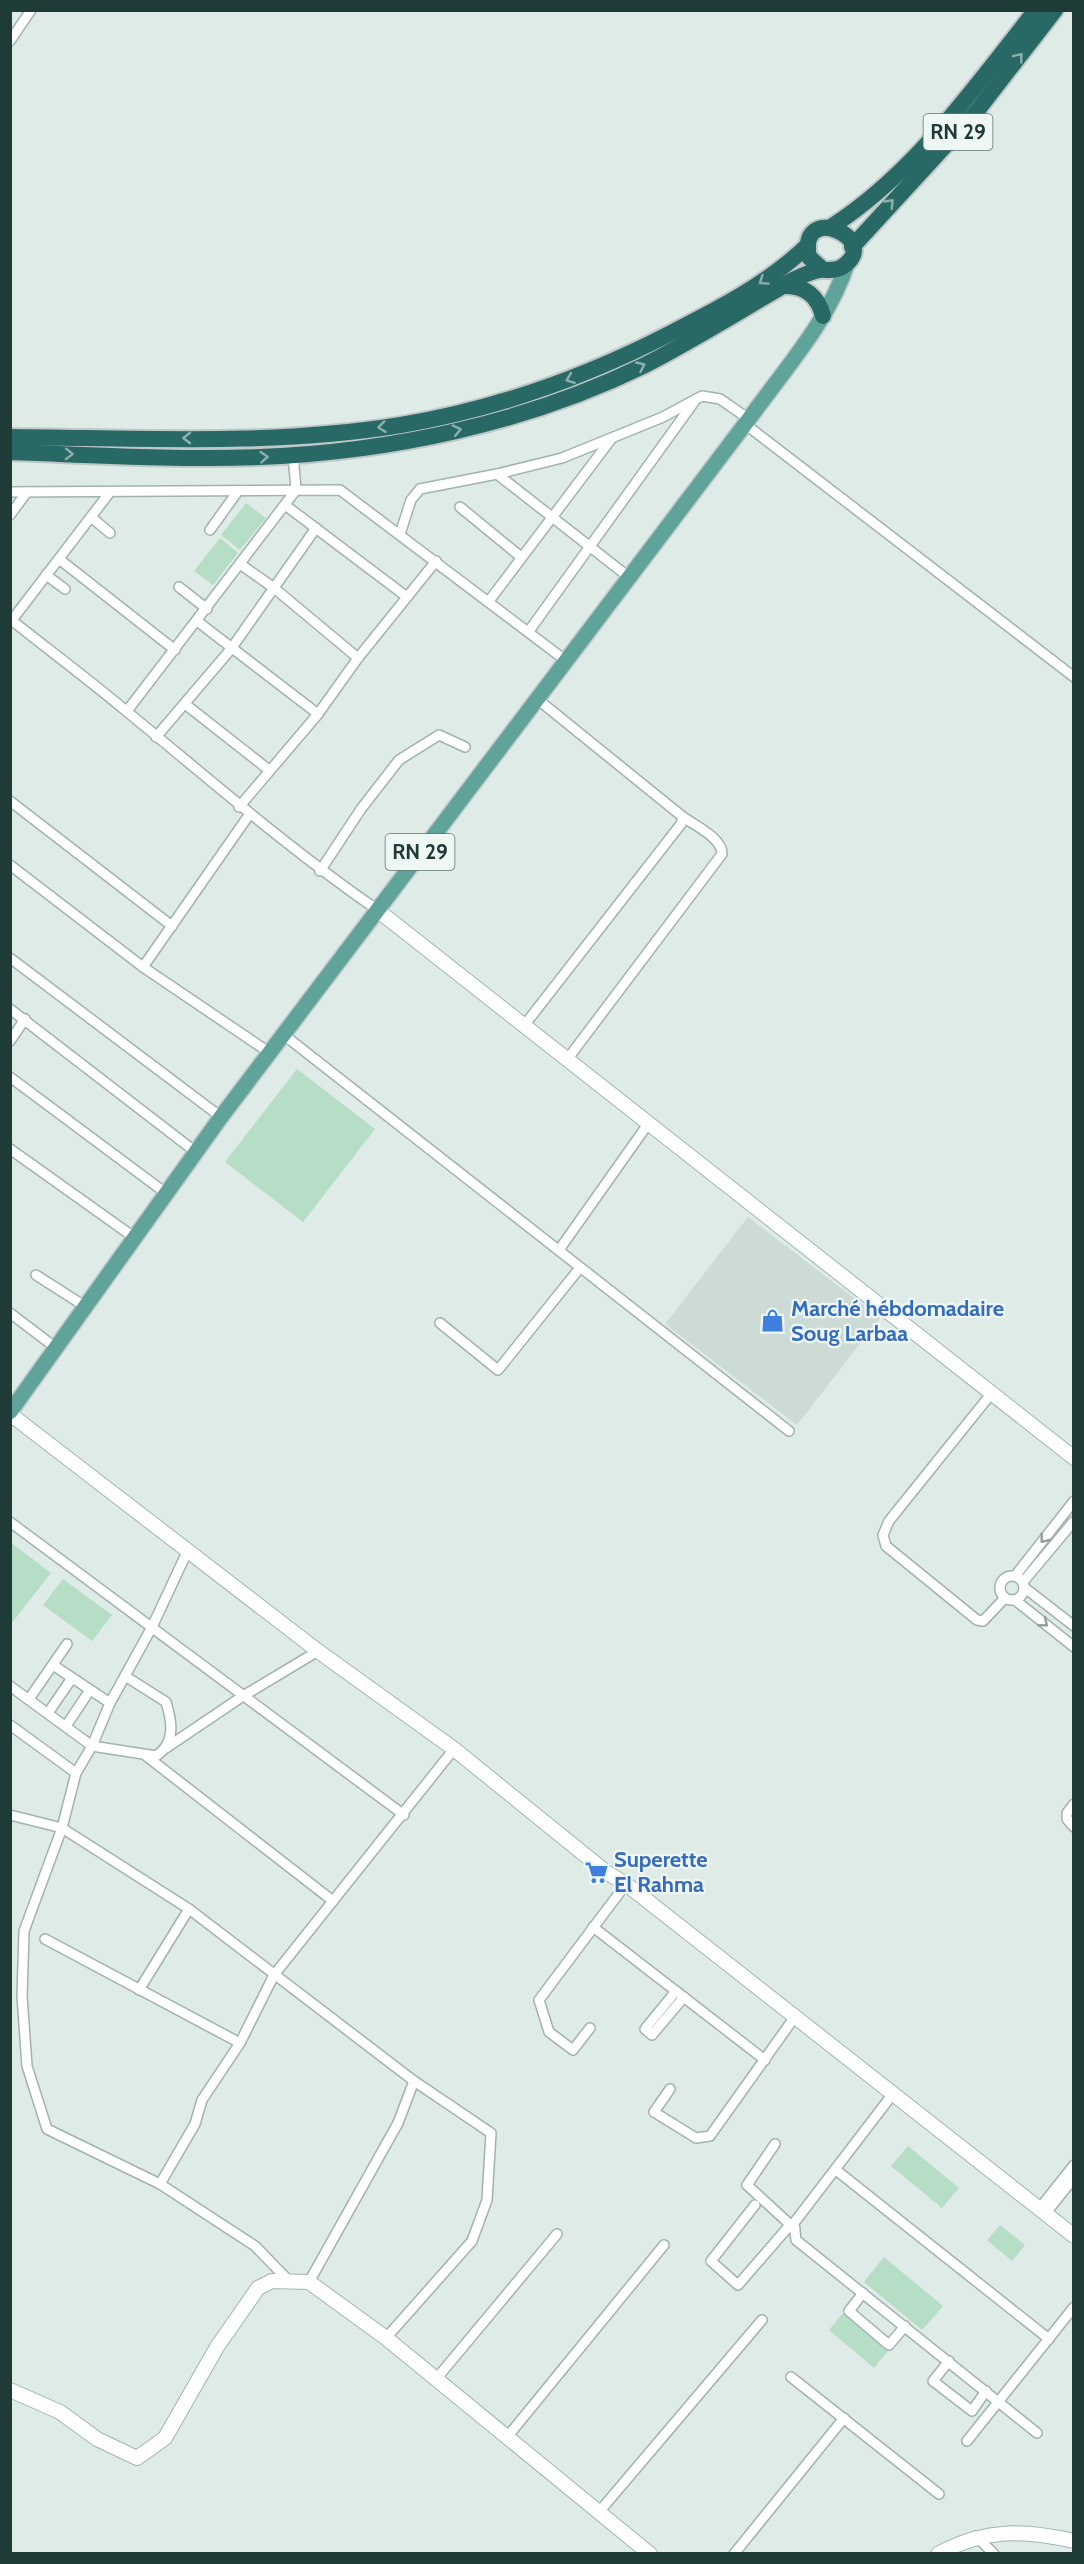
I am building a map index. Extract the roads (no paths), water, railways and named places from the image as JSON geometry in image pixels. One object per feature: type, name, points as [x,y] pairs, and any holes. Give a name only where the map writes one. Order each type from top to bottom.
[{"type":"highway","name":"RN 29","points":[[831,227],[883,186],[933,136],[965,102],[1036,10]]},
{"type":"highway","name":"RN 29","points":[[850,254],[976,112],[1055,10]]},
{"type":"highway","points":[[10,437],[258,438],[370,429],[458,412],[542,389],[636,351],[752,288],[808,245],[816,232],[831,227],[847,235],[850,254],[840,269],[825,270],[784,286],[642,366],[559,399],[463,428],[403,442],[351,450],[261,457],[10,452]]},
{"type":"highway","points":[[808,245],[809,257],[825,270]]},
{"type":"highway","points":[[784,286],[797,286],[810,292],[819,303],[823,316]]},
{"type":"main road","name":"RN 29","points":[[10,1413],[221,1117],[564,660],[630,578],[747,422],[823,316],[835,296],[850,254]]},
{"type":"main road","points":[[825,270],[835,296]]},
{"type":"street","points":[[10,41],[31,10]]},
{"type":"street","points":[[400,534],[411,500],[420,489],[498,474],[562,458],[663,417],[696,399],[714,396],[1074,677]]},
{"type":"street","points":[[529,631],[696,399]]},
{"type":"street","points":[[489,601],[613,437]]},
{"type":"street","points":[[127,711],[296,490],[293,454]]},
{"type":"street","points":[[498,474],[630,578]]},
{"type":"street","points":[[10,492],[340,490],[529,631],[564,660]]},
{"type":"street","points":[[210,530],[238,491]]},
{"type":"street","points":[[10,515],[27,492]]},
{"type":"street","points":[[110,492],[11,620],[127,711],[239,807],[320,871],[376,909],[566,1061],[1074,1458]]},
{"type":"street","points":[[285,505],[407,597]]},
{"type":"street","points":[[460,507],[521,557]]},
{"type":"street","points":[[91,517],[110,533]]},
{"type":"street","points":[[156,738],[231,649],[316,528]]},
{"type":"street","points":[[58,559],[175,650]]},
{"type":"street","points":[[239,807],[318,714],[358,658],[436,561]]},
{"type":"street","points":[[240,564],[274,588],[358,658]]},
{"type":"street","points":[[46,575],[65,589]]},
{"type":"street","points":[[179,587],[207,609]]},
{"type":"street","points":[[197,621],[318,714]]},
{"type":"street","points":[[536,699],[683,817],[717,841],[722,854],[566,1061]]},
{"type":"street","points":[[185,704],[269,770]]},
{"type":"street","points":[[320,871],[361,809],[399,760],[439,735],[465,747]]},
{"type":"street","points":[[10,801],[172,926]]},
{"type":"street","points":[[143,968],[249,815]]},
{"type":"street","points":[[523,1027],[681,824],[683,817]]},
{"type":"street","points":[[10,865],[143,968],[270,1053]]},
{"type":"street","points":[[10,958],[221,1117]]},
{"type":"street","points":[[10,1009],[197,1153]]},
{"type":"street","points":[[10,1041],[25,1019]]},
{"type":"street","points":[[284,1035],[559,1250],[579,1269],[789,1431]]},
{"type":"street","points":[[10,1077],[167,1194]]},
{"type":"street","points":[[559,1250],[648,1124]]},
{"type":"street","points":[[10,1149],[135,1238]]},
{"type":"street","points":[[440,1323],[498,1370],[579,1269]]},
{"type":"street","points":[[36,1275],[86,1307]]},
{"type":"street","points":[[10,1313],[56,1348]]},
{"type":"street","points":[[991,1394],[889,1521],[884,1529],[884,1543],[977,1620],[988,1619],[1005,1598]]},
{"type":"street","points":[[10,1413],[318,1651],[454,1749],[606,1872],[626,1884],[1074,2236]]},
{"type":"street","points":[[1015,1576],[1074,1501]]},
{"type":"street","points":[[1016,1600],[1020,1597],[1024,1585],[1074,1521]]},
{"type":"street","points":[[10,1522],[404,1815]]},
{"type":"street","points":[[188,1550],[152,1627],[110,1703],[92,1746],[76,1773],[62,1828],[24,1931],[22,1996],[27,2066],[47,2129],[160,2184],[255,2246],[289,2281]]},
{"type":"street","points":[[1074,1626],[1015,1576],[1009,1576],[1001,1583],[1002,1594],[1005,1598],[1016,1600],[1074,1647]]},
{"type":"street","points":[[29,1699],[67,1644]]},
{"type":"street","points":[[10,1686],[92,1746],[156,1756],[243,1696],[318,1651]]},
{"type":"street","points":[[53,1665],[110,1703]]},
{"type":"street","points":[[125,1676],[166,1702],[173,1724],[166,1748]]},
{"type":"street","points":[[48,1713],[72,1678]]},
{"type":"street","points":[[66,1726],[90,1690]]},
{"type":"street","points":[[10,1725],[76,1773]]},
{"type":"street","points":[[160,2184],[195,2124],[202,2100],[240,2043],[274,1975],[404,1815],[454,1749]]},
{"type":"street","points":[[145,1755],[333,1901]]},
{"type":"street","points":[[1074,1804],[1067,1819],[1074,1827]]},
{"type":"street","points":[[10,1815],[62,1828],[189,1909],[414,2080],[491,2133],[487,2200],[472,2241],[386,2338]]},
{"type":"street","points":[[590,2028],[573,2050],[549,2032],[539,2000],[626,1884]]},
{"type":"street","points":[[139,1990],[189,1909]]},
{"type":"street","points":[[593,1927],[765,2060]]},
{"type":"street","points":[[45,1939],[240,2043]]},
{"type":"street","points":[[670,2088],[654,2112],[696,2138],[710,2136],[794,2018]]},
{"type":"street","points":[[309,2282],[398,2123],[414,2080]]},
{"type":"street","points":[[756,2205],[711,2262],[738,2285],[792,2227],[892,2095]]},
{"type":"street","points":[[775,2144],[747,2185],[792,2227],[796,2240],[1037,2433]]},
{"type":"street","points":[[1042,2212],[1074,2165]]},
{"type":"street","points":[[836,2170],[1049,2338]]},
{"type":"street","points":[[1042,2212],[1074,2178]]},
{"type":"street","points":[[437,2378],[556,2234]]},
{"type":"street","points":[[508,2436],[664,2245]]},
{"type":"street","points":[[10,2390],[60,2412],[97,2439],[137,2458],[165,2438],[217,2348],[258,2288],[272,2281],[309,2282],[437,2378],[650,2553]]},
{"type":"street","points":[[863,2293],[849,2311],[889,2345],[905,2326]]},
{"type":"street","points":[[967,2441],[1074,2307]]},
{"type":"street","points":[[599,2512],[762,2320]]},
{"type":"street","points":[[949,2361],[933,2381],[972,2411],[986,2391]]},
{"type":"street","points":[[791,2377],[939,2493]]},
{"type":"street","points":[[734,2553],[844,2418]]},
{"type":"street","points":[[938,2553],[976,2536],[1006,2532],[1038,2534],[1074,2541]]},
{"type":"street","points":[[976,2536],[994,2553]]},
{"type":"place","name":"Marché hébdomadaire Soug Larbaa","points":[[773,1321]]},
{"type":"place","name":"Superette El Rahma","points":[[596,1872]]}]
